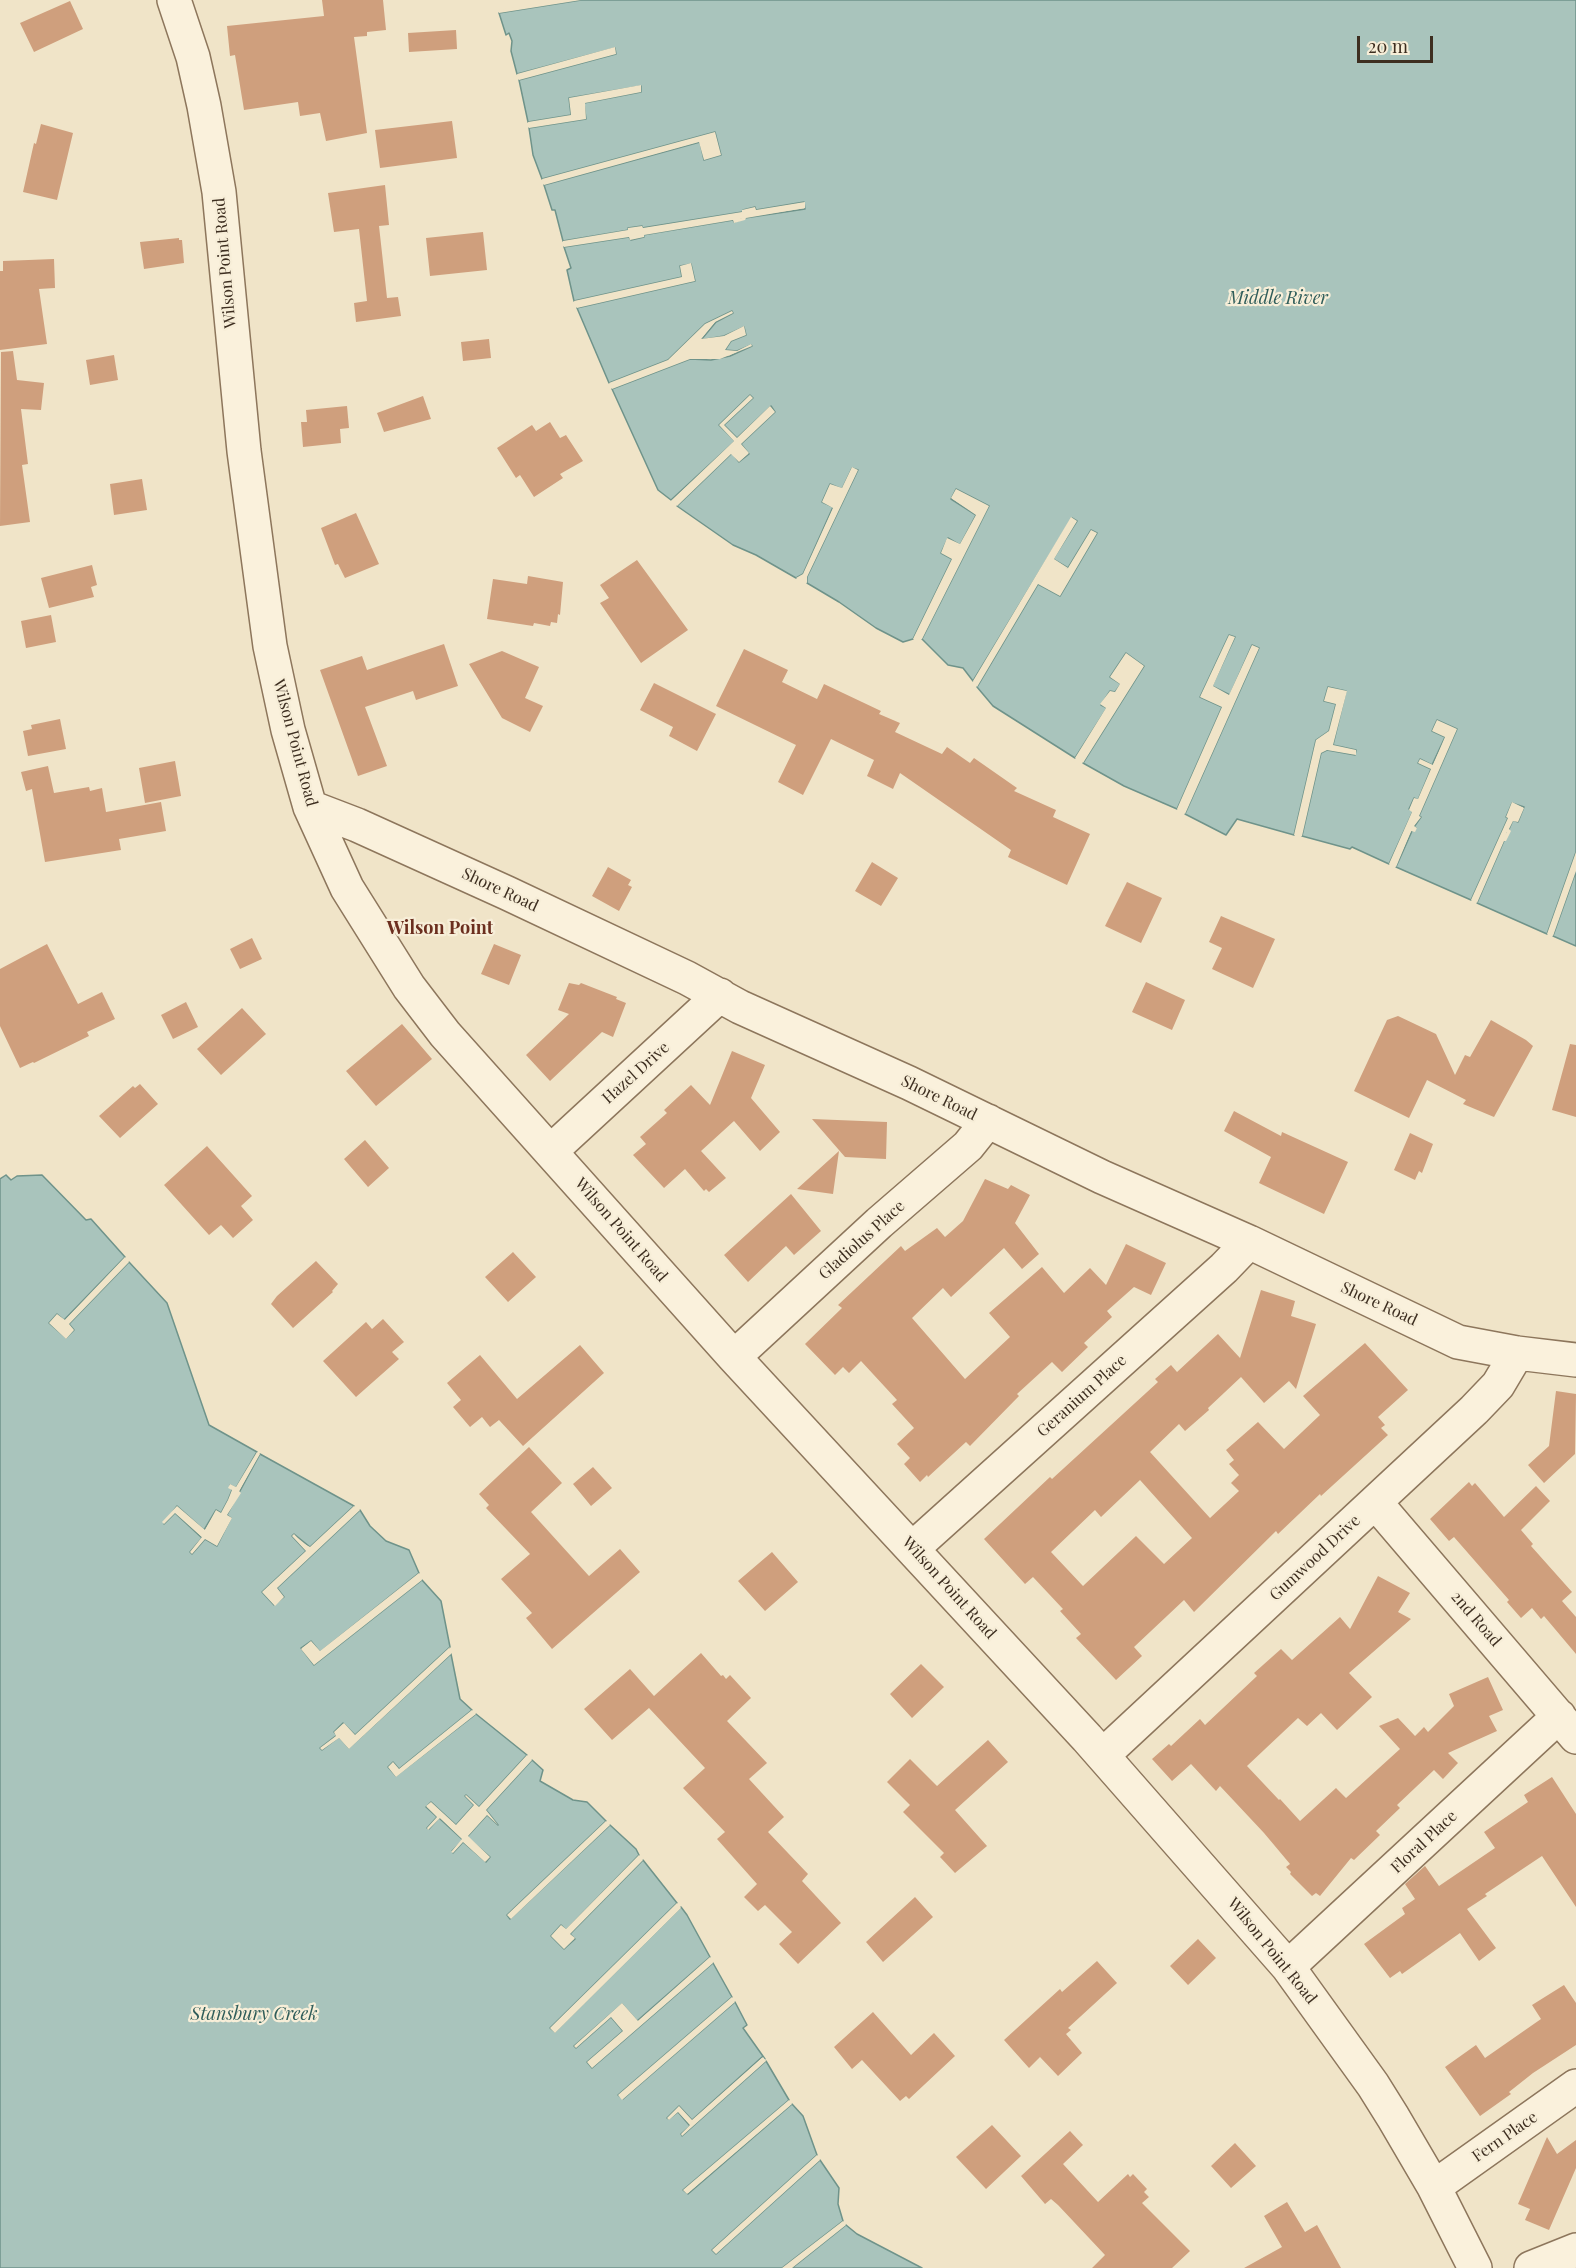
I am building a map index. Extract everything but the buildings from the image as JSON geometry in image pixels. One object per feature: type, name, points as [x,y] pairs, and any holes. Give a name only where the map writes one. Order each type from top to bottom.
[{"type":"street","name":"Wilson Point Road","points":[[174,0],[194,57],[219,192],[244,451],[270,646],[288,730],[310,807],[347,888],[409,987],[445,1034],[734,1357],[1103,1755],[1288,1967],[1373,2085],[1434,2187],[1475,2268]]},
{"type":"street","name":"Shore Road","points":[[310,807],[357,825],[507,893],[720,995],[740,1007],[888,1073],[1113,1182],[1249,1242],[1458,1342],[1517,1353],[1576,1360]]},
{"type":"street","name":"Hazel Drive","points":[[551,1151],[720,995]]},
{"type":"street","name":"Gladiolus Place","points":[[734,1357],[879,1223],[968,1146],[988,1121]]},
{"type":"street","name":"Geranium Place","points":[[913,1548],[1224,1268],[1249,1242]]},
{"type":"street","name":"Gumwood Drive","points":[[1103,1755],[1498,1385],[1517,1353]]},
{"type":"street","name":"2nd Road","points":[[1375,1502],[1568,1726]]},
{"type":"street","name":"Floral Place","points":[[1288,1967],[1568,1726]]},
{"type":"street","name":"Fern Place","points":[[1434,2187],[1576,2086]]},
{"type":"street","points":[[1530,2268],[1576,2250]]},
{"type":"water","name":"Middle River","points":[[581,0],[1576,0],[1576,852],[1547,934],[1477,903],[1513,820],[1518,822],[1524,807],[1512,803],[1506,817],[1508,818],[1471,900],[1396,867],[1421,817],[1419,816],[1457,729],[1437,720],[1432,731],[1445,737],[1432,765],[1420,759],[1418,763],[1431,769],[1418,800],[1414,798],[1409,809],[1413,811],[1389,864],[1352,847],[1350,849],[1302,836],[1321,753],[1327,750],[1355,755],[1356,750],[1333,745],[1346,691],[1328,687],[1324,701],[1336,704],[1329,731],[1316,740],[1294,835],[1237,819],[1226,835],[1185,814],[1259,648],[1252,645],[1230,695],[1212,686],[1235,637],[1229,635],[1200,697],[1222,707],[1177,809],[1124,786],[1083,763],[1144,666],[1126,653],[1110,677],[1121,684],[1115,692],[1110,691],[1101,705],[1107,708],[1075,758],[993,706],[977,687],[1038,584],[1060,596],[1097,533],[1091,530],[1068,568],[1053,559],[1077,521],[1072,518],[973,681],[963,668],[948,665],[922,639],[989,506],[956,489],[951,499],[976,515],[960,545],[948,538],[941,553],[952,559],[913,639],[903,642],[876,628],[807,583],[807,577],[858,470],[852,468],[842,489],[830,484],[822,502],[833,507],[803,574],[796,578],[756,555],[733,545],[677,506],[732,453],[739,462],[749,454],[741,444],[775,412],[771,406],[737,438],[724,425],[753,398],[750,395],[719,425],[735,441],[671,500],[658,490],[612,389],[690,359],[711,360],[730,356],[752,346],[737,351],[725,350],[731,341],[746,335],[744,327],[724,336],[701,340],[716,322],[733,313],[732,311],[705,324],[668,360],[609,383],[577,308],[695,281],[691,264],[680,266],[682,277],[574,301],[567,270],[571,268],[564,247],[629,237],[631,240],[644,237],[643,235],[805,209],[804,202],[756,210],[755,207],[742,212],[642,228],[642,226],[628,228],[629,230],[563,241],[555,210],[552,210],[544,185],[700,142],[704,160],[721,155],[715,132],[542,179],[533,155],[529,128],[586,119],[584,103],[641,92],[641,86],[569,98],[571,115],[528,122],[519,80],[616,54],[615,48],[517,74],[511,51],[512,41],[509,33],[506,35],[499,13]]},
{"type":"water","points":[[1576,871],[1576,946],[1553,936]]},
{"type":"water","name":"Stansbury Creek","points":[[6,1175],[11,1180],[17,1176],[42,1175],[86,1220],[91,1219],[125,1257],[64,1320],[57,1314],[49,1323],[66,1338],[74,1330],[69,1324],[129,1262],[167,1303],[209,1425],[257,1452],[236,1488],[230,1485],[232,1490],[221,1513],[216,1510],[204,1530],[177,1506],[164,1524],[175,1513],[202,1538],[190,1552],[192,1554],[205,1539],[217,1546],[231,1518],[227,1515],[260,1454],[354,1506],[310,1547],[294,1534],[292,1536],[306,1551],[262,1592],[274,1605],[284,1597],[277,1588],[360,1510],[370,1526],[386,1541],[409,1550],[419,1573],[320,1652],[311,1641],[301,1648],[314,1665],[422,1580],[441,1601],[450,1647],[355,1735],[343,1723],[334,1732],[337,1735],[320,1748],[322,1750],[339,1737],[349,1748],[451,1654],[460,1699],[472,1710],[399,1769],[393,1762],[388,1767],[396,1776],[476,1714],[527,1755],[479,1807],[466,1795],[474,1805],[456,1825],[431,1802],[426,1807],[437,1817],[427,1828],[429,1829],[439,1818],[463,1840],[452,1851],[453,1853],[463,1842],[486,1862],[490,1857],[467,1837],[487,1815],[498,1825],[486,1810],[532,1760],[543,1770],[540,1781],[573,1800],[587,1802],[606,1821],[507,1915],[510,1919],[610,1825],[636,1849],[639,1855],[566,1930],[561,1925],[551,1936],[564,1949],[575,1939],[570,1934],[643,1860],[677,1903],[550,2028],[555,2032],[681,1907],[687,1915],[710,1957],[637,2021],[622,2004],[574,2046],[576,2048],[611,2017],[623,2031],[587,2062],[592,2068],[713,1963],[732,1997],[618,2095],[623,2099],[735,2002],[747,2025],[743,2028],[765,2059],[762,2057],[692,2120],[679,2106],[667,2118],[669,2119],[678,2112],[690,2126],[681,2134],[682,2136],[766,2061],[789,2100],[683,2190],[688,2194],[792,2104],[803,2116],[817,2155],[712,2250],[716,2254],[820,2160],[839,2188],[838,2204],[843,2221],[782,2268],[0,2268],[0,1179]]},
{"type":"water","points":[[846,2225],[857,2234],[922,2268],[792,2268]]},
{"type":"pier","points":[[562,0],[581,0],[499,13],[499,10]]},
{"type":"pier","points":[[615,47],[616,54],[519,80],[518,78],[613,51],[518,77],[517,74]]},
{"type":"pier","points":[[641,85],[641,92],[585,103],[586,119],[529,128],[528,122],[571,115],[569,98]],"holes":[[[638,89],[583,100],[581,103],[583,117],[529,124],[572,118],[572,101]]]},
{"type":"pier","points":[[715,132],[721,155],[704,160],[699,142],[544,185],[542,179]],"holes":[[[713,136],[718,153],[706,156],[701,139]]]},
{"type":"pier","points":[[805,202],[805,208],[746,218],[734,223],[733,220],[644,235],[644,237],[630,240],[629,237],[564,247],[564,244],[629,234],[640,235],[643,232],[733,217],[742,218],[744,215],[756,213],[753,211],[743,215],[643,231],[632,230],[629,233],[563,243],[563,241],[628,230],[628,228],[642,226],[643,228],[742,212],[742,210],[755,207],[756,210]]},
{"type":"pier","points":[[691,263],[695,281],[577,308],[576,305],[692,279],[689,267],[684,268],[683,280],[575,304],[574,301],[682,277],[680,266]]},
{"type":"pier","points":[[732,311],[733,313],[715,322],[701,339],[724,336],[744,326],[746,335],[731,341],[725,350],[737,351],[751,344],[752,346],[720,359],[690,359],[612,389],[609,383],[668,360],[705,324]],"holes":[[[709,325],[698,338],[699,342],[725,339],[743,330],[743,333],[729,339],[722,348],[723,352],[728,353],[711,357],[689,356],[611,386],[669,362]]]},
{"type":"pier","points":[[750,395],[753,398],[724,425],[737,438],[770,406],[775,412],[741,444],[749,453],[739,462],[731,454],[677,506],[675,504],[730,451],[740,458],[745,453],[738,442],[770,411],[673,502],[671,501],[734,441],[719,425]]},
{"type":"pier","points":[[852,467],[858,470],[807,577],[807,583],[804,582],[804,577],[799,580],[796,578],[803,574],[833,508],[822,502],[830,484],[842,488]],"holes":[[[854,471],[832,519],[836,506],[826,500],[832,488],[844,491]]]},
{"type":"pier","points":[[956,489],[989,506],[922,639],[919,639],[985,507],[957,493],[955,497],[979,516],[962,547],[949,542],[944,551],[954,556],[955,560],[916,639],[913,639],[952,559],[941,553],[947,538],[960,544],[976,515],[951,498]]},
{"type":"pier","points":[[1071,517],[1077,521],[1054,559],[1068,568],[1091,530],[1097,533],[1060,596],[1038,584],[977,687],[975,684],[1036,582],[1040,581],[1059,592],[1093,534],[1070,570],[1052,562],[1051,558],[1072,521],[974,684],[973,681]]},
{"type":"pier","points":[[1229,635],[1235,637],[1213,686],[1229,695],[1252,645],[1259,648],[1185,814],[1182,812],[1255,649],[1229,698],[1209,686],[1230,639],[1204,696],[1223,704],[1225,708],[1179,811],[1177,809],[1222,707],[1200,697]]},
{"type":"pier","points":[[1126,653],[1144,666],[1083,763],[1081,761],[1140,666],[1127,657],[1114,676],[1123,682],[1123,686],[1105,703],[1109,709],[1078,760],[1075,758],[1106,708],[1100,704],[1110,691],[1115,692],[1120,684],[1110,677]]},
{"type":"pier","points":[[1328,687],[1347,691],[1333,745],[1356,750],[1356,755],[1327,750],[1321,753],[1302,836],[1299,836],[1318,752],[1331,747],[1343,693],[1330,690],[1328,699],[1337,701],[1339,705],[1332,732],[1319,742],[1297,835],[1294,835],[1316,740],[1329,731],[1336,704],[1324,701]]},
{"type":"pier","points":[[1437,720],[1457,729],[1419,816],[1421,817],[1414,826],[1417,828],[1415,832],[1411,831],[1396,867],[1393,866],[1453,730],[1438,724],[1436,730],[1446,734],[1448,738],[1420,801],[1415,802],[1413,808],[1415,812],[1392,866],[1389,864],[1412,812],[1409,810],[1414,798],[1418,799],[1431,769],[1418,763],[1420,759],[1433,765],[1445,737],[1432,731]]},
{"type":"pier","points":[[1512,802],[1524,808],[1518,822],[1513,821],[1509,829],[1511,831],[1504,841],[1477,903],[1471,900],[1508,818],[1506,817]]},
{"type":"pier","points":[[1576,852],[1576,861],[1550,935],[1547,934]]},
{"type":"pier","points":[[1576,868],[1553,936],[1550,935],[1573,870]]},
{"type":"pier","points":[[125,1257],[129,1262],[69,1324],[74,1330],[66,1339],[49,1323],[57,1314],[65,1320]]},
{"type":"pier","points":[[257,1452],[260,1454],[239,1491],[241,1493],[227,1515],[232,1518],[217,1546],[205,1539],[192,1554],[190,1552],[202,1537],[175,1513],[164,1524],[162,1522],[177,1506],[205,1530],[216,1510],[221,1513],[232,1490],[228,1488],[230,1484],[236,1487]],"holes":[[[229,1505],[224,1515],[228,1519],[216,1542],[205,1536],[177,1511],[205,1533],[217,1514],[223,1515]]]},
{"type":"pier","points":[[354,1506],[356,1508],[266,1592],[275,1601],[280,1596],[274,1590],[274,1586],[358,1508],[360,1510],[277,1588],[284,1597],[275,1606],[262,1592],[306,1551],[292,1536],[294,1534],[302,1543],[310,1547]]},
{"type":"pier","points":[[419,1573],[421,1576],[322,1654],[318,1654],[311,1645],[305,1649],[315,1661],[421,1577],[422,1580],[314,1665],[301,1649],[311,1641],[320,1651]]},
{"type":"pier","points":[[450,1647],[448,1653],[451,1651],[451,1654],[349,1749],[339,1738],[322,1750],[320,1748],[336,1736],[334,1732],[344,1723],[355,1735]]},
{"type":"pier","points":[[472,1710],[476,1714],[396,1777],[388,1767],[393,1762],[399,1769]]},
{"type":"pier","points":[[527,1755],[529,1757],[481,1809],[476,1808],[457,1827],[454,1827],[430,1806],[465,1837],[484,1814],[484,1808],[530,1758],[532,1760],[486,1810],[498,1825],[487,1815],[468,1836],[490,1857],[485,1862],[463,1842],[453,1853],[451,1852],[462,1839],[440,1818],[428,1830],[427,1828],[437,1817],[426,1806],[431,1802],[456,1825],[474,1805],[466,1795],[479,1807]]},
{"type":"pier","points":[[606,1821],[610,1825],[511,1919],[507,1915]]},
{"type":"pier","points":[[639,1855],[643,1860],[570,1934],[575,1938],[564,1949],[551,1936],[561,1925],[566,1929]],"holes":[[[561,1929],[564,1933],[568,1932],[567,1935],[571,1939],[564,1945],[555,1936]]]},
{"type":"pier","points":[[677,1903],[681,1908],[555,2033],[550,2028]]},
{"type":"pier","points":[[710,1957],[713,1963],[592,2068],[587,2062],[623,2031],[611,2017],[576,2048],[574,2046],[622,2003],[638,2021]],"holes":[[[622,2008],[635,2023],[639,2024],[592,2064],[626,2032],[626,2029],[613,2015]]]},
{"type":"pier","points":[[732,1997],[735,2002],[622,2100],[618,2095]]},
{"type":"pier","points":[[763,2057],[766,2061],[682,2136],[681,2134],[690,2125],[678,2112],[669,2120],[667,2118],[679,2106],[692,2120]]},
{"type":"pier","points":[[789,2100],[792,2104],[687,2194],[683,2190]]},
{"type":"pier","points":[[817,2155],[820,2160],[716,2254],[712,2250]]},
{"type":"pier","points":[[843,2221],[846,2225],[792,2268],[789,2268],[803,2255],[787,2268],[782,2268]]},
{"type":"district","name":"Wilson Point","points":[[440,928]]}]
